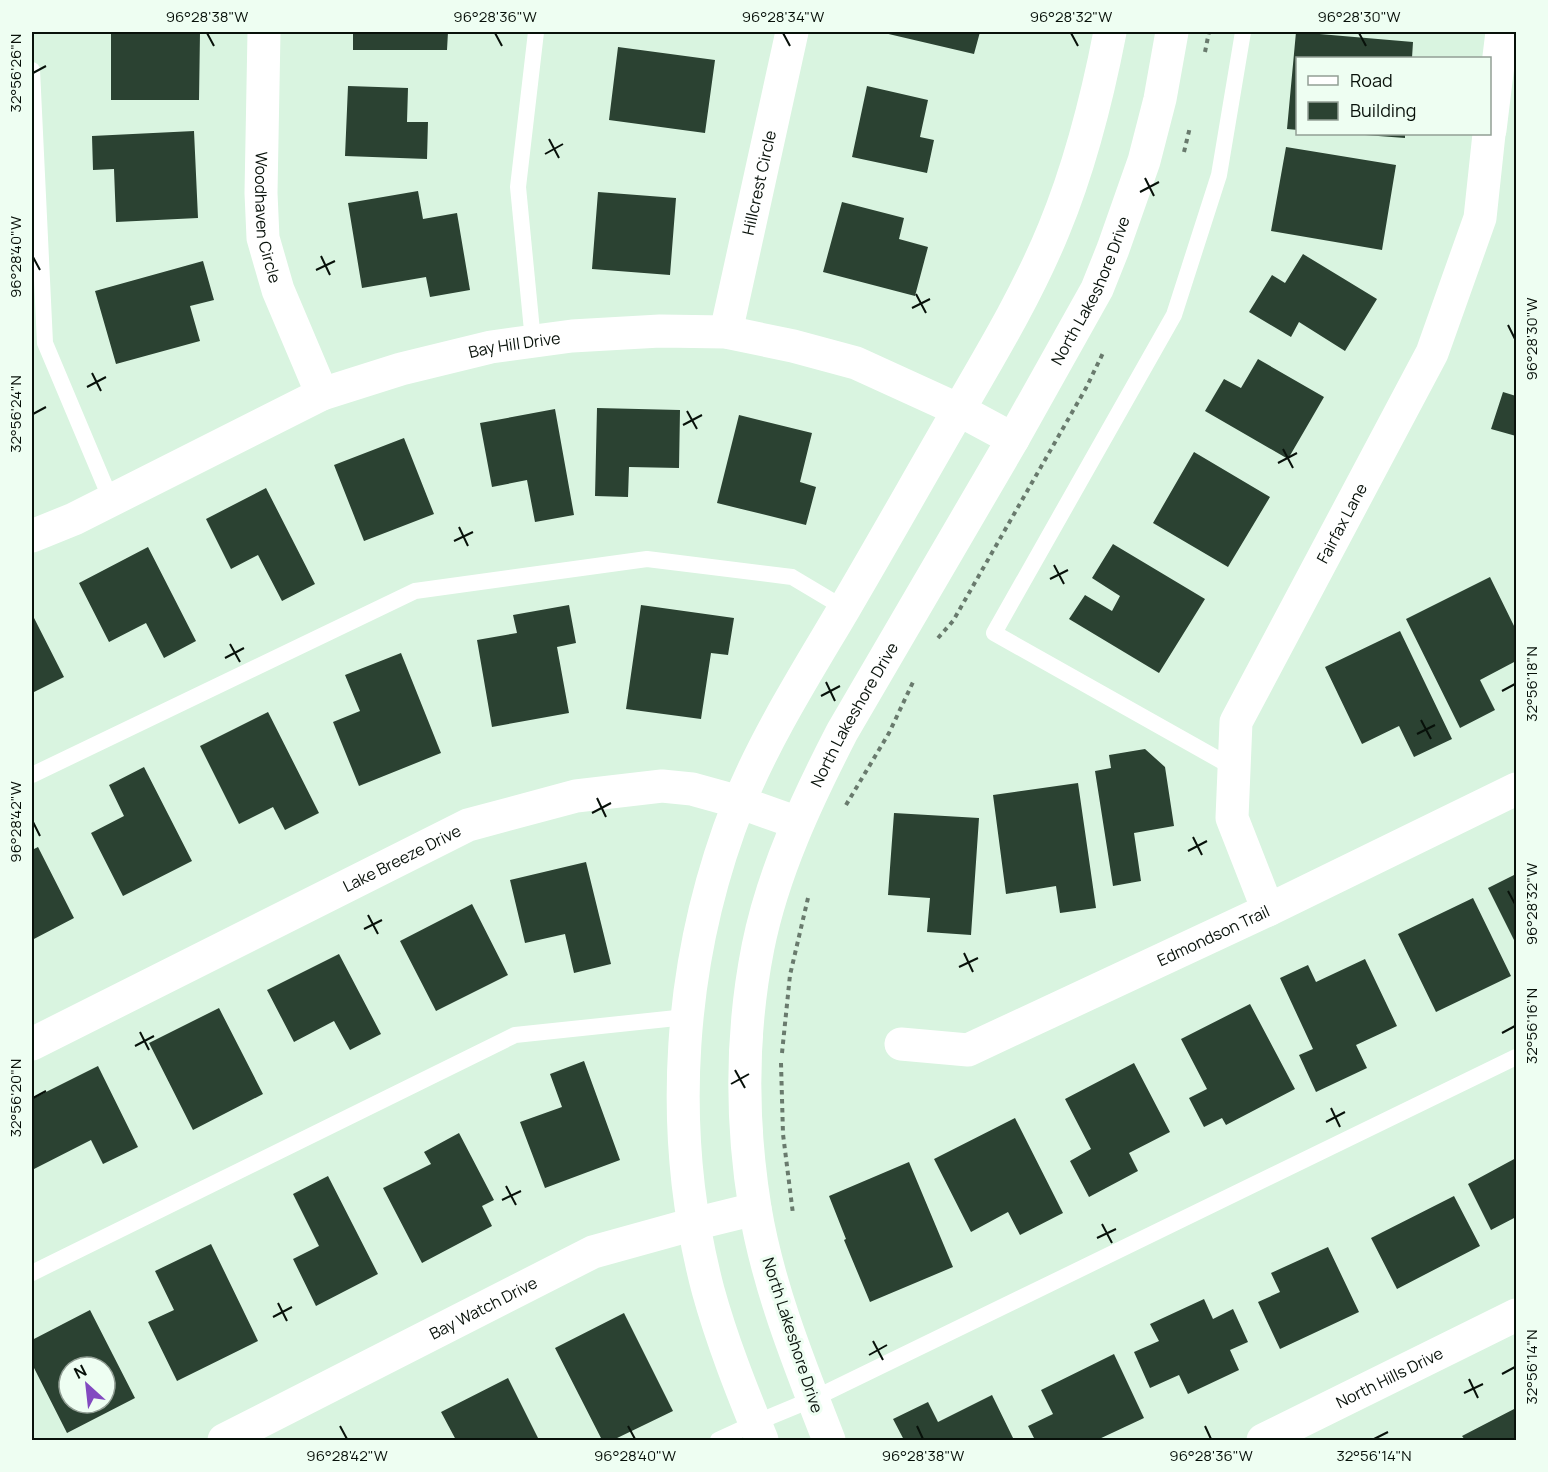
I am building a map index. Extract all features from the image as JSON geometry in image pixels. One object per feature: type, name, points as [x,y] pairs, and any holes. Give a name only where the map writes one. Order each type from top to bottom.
[{"type":"street","name":"Woodhaven Circle","points":[[264,32],[261,193],[264,238],[278,290],[322,394]]},
{"type":"street","name":"Hillcrest Circle","points":[[726,332],[792,32]]},
{"type":"street","points":[[758,1432],[721,1333],[706,1282],[694,1224],[684,1139],[686,1017],[707,903],[719,858],[739,802],[773,733],[1021,300],[1056,225],[1094,106],[1110,32]]},
{"type":"street","name":"North Lakeshore Drive","points":[[830,1440],[813,1399],[777,1295],[755,1209],[745,1105],[746,1038],[758,946],[771,897],[798,823],[842,732],[1014,439],[1080,321],[1113,249],[1144,161],[1160,99],[1172,32]]},
{"type":"street","name":"Fairfax Lane","points":[[1491,117],[1502,32]]},
{"type":"street","name":"Fairfax Lane","points":[[1268,910],[1232,818],[1236,722],[1432,353],[1480,218],[1489,135]]},
{"type":"street","name":"Bay Hill Drive","points":[[32,536],[74,519],[322,394],[401,369],[491,347],[572,336],[660,331],[726,332],[793,346],[856,363],[959,410],[1014,439]]},
{"type":"street","name":"Lake Breeze Drive","points":[[32,1044],[468,825],[576,796],[662,786],[692,789],[739,802],[798,823]]},
{"type":"street","name":"Edmondson Trail","points":[[901,1044],[968,1050],[1268,910],[1516,789]]},
{"type":"street","name":"Bay Watch Drive","points":[[224,1440],[593,1252],[755,1209]]},
{"type":"street","name":"North Hills Drive","points":[[1263,1440],[1516,1315]]},
{"type":"lane","points":[[533,341],[518,187],[536,32]]},
{"type":"lane","points":[[1234,768],[994,633],[1174,315],[1219,175],[1244,32]]},
{"type":"lane","points":[[32,70],[45,343],[111,500]]},
{"type":"lane","points":[[32,775],[415,591],[647,559],[792,577],[844,608]]},
{"type":"lane","points":[[32,1273],[515,1035],[686,1017]]},
{"type":"lane","points":[[718,1440],[758,1432],[813,1399],[1516,1057]]},
{"type":"path","points":[[1204,60],[1209,32]]},
{"type":"path","points":[[1183,153],[1192,118]]},
{"type":"path","points":[[932,645],[959,611],[1086,388],[1106,347]]},
{"type":"path","points":[[844,809],[889,734],[917,672]]},
{"type":"path","points":[[794,1223],[783,1134],[781,1056],[790,975],[809,897]]},
{"type":"building","points":[[111,32],[200,32],[199,100],[111,100]]},
{"type":"building","points":[[353,32],[448,32],[447,50],[353,50]]},
{"type":"building","points":[[880,32],[980,32],[974,54]]},
{"type":"building","points":[[1296,32],[1413,42],[1412,57],[1296,57],[1296,130],[1287,129]]},
{"type":"building","points":[[618,47],[715,60],[705,133],[609,120]]},
{"type":"building","points":[[348,86],[408,88],[407,122],[428,122],[427,159],[345,156]]},
{"type":"building","points":[[867,86],[928,100],[920,137],[934,140],[927,173],[852,157]]},
{"type":"building","points":[[194,131],[198,218],[116,222],[114,169],[93,170],[92,136]]},
{"type":"building","points":[[1365,135],[1405,135],[1405,138]]},
{"type":"building","points":[[1286,147],[1396,165],[1382,250],[1271,231]]},
{"type":"building","points":[[418,191],[423,219],[457,213],[470,290],[430,297],[426,277],[362,288],[348,203]]},
{"type":"building","points":[[598,192],[676,198],[670,275],[592,269]]},
{"type":"building","points":[[842,202],[904,218],[899,239],[928,247],[915,296],[823,272]]},
{"type":"building","points":[[1303,254],[1377,299],[1345,351],[1299,322],[1291,337],[1249,312],[1272,275],[1285,283]]},
{"type":"building","points":[[203,261],[214,300],[190,306],[200,341],[116,364],[95,291]]},
{"type":"building","points":[[1258,359],[1324,397],[1288,459],[1205,411],[1224,379],[1241,388]]},
{"type":"building","points":[[1503,392],[1516,396],[1516,436],[1491,429]]},
{"type":"building","points":[[597,408],[680,410],[679,468],[629,467],[628,497],[595,496]]},
{"type":"building","points":[[555,409],[574,515],[535,522],[527,480],[492,487],[480,423]]},
{"type":"building","points":[[739,415],[812,433],[800,482],[816,487],[806,525],[717,503]]},
{"type":"building","points":[[404,438],[434,514],[364,541],[334,465]]},
{"type":"building","points":[[1194,452],[1270,497],[1228,567],[1153,523]]},
{"type":"building","points":[[266,488],[315,584],[282,601],[258,555],[231,569],[206,519]]},
{"type":"building","points":[[1113,544],[1205,599],[1159,673],[1069,619],[1085,595],[1112,611],[1120,596],[1092,578]]},
{"type":"building","points":[[148,547],[196,641],[164,658],[146,623],[109,642],[79,583]]},
{"type":"building","points":[[1490,577],[1516,630],[1516,661],[1480,680],[1495,710],[1460,728],[1406,619]]},
{"type":"building","points":[[569,605],[576,643],[557,647],[569,713],[492,727],[477,640],[517,633],[513,615]]},
{"type":"building","points":[[641,605],[734,618],[728,655],[711,653],[701,719],[626,709]]},
{"type":"building","points":[[32,614],[64,677],[32,693]]},
{"type":"building","points":[[1400,631],[1452,739],[1414,757],[1399,726],[1362,744],[1325,667]]},
{"type":"building","points":[[401,653],[441,753],[359,786],[333,722],[360,711],[345,675]]},
{"type":"building","points":[[268,712],[319,813],[285,830],[273,807],[239,824],[200,746]]},
{"type":"building","points":[[1145,749],[1165,767],[1174,826],[1134,833],[1141,881],[1113,886],[1095,771],[1111,768],[1109,755]]},
{"type":"building","points":[[144,767],[192,861],[123,896],[91,833],[124,816],[109,785]]},
{"type":"building","points":[[1078,783],[1096,908],[1060,913],[1056,886],[1006,894],[993,795]]},
{"type":"building","points":[[894,813],[979,818],[971,935],[927,932],[930,898],[888,895]]},
{"type":"building","points":[[38,847],[74,918],[32,940],[32,850]]},
{"type":"building","points":[[586,862],[611,964],[574,973],[565,934],[525,943],[510,880]]},
{"type":"building","points":[[1516,874],[1516,944],[1488,888]]},
{"type":"building","points":[[1473,898],[1511,976],[1436,1012],[1398,934]]},
{"type":"building","points":[[472,904],[508,975],[436,1011],[400,941]]},
{"type":"building","points":[[339,954],[381,1034],[350,1050],[334,1021],[294,1042],[267,990]]},
{"type":"building","points":[[1365,959],[1397,1026],[1356,1045],[1367,1068],[1316,1092],[1299,1055],[1313,1049],[1280,978],[1308,965],[1316,982]]},
{"type":"building","points":[[1250,1004],[1295,1089],[1226,1125],[1222,1118],[1204,1127],[1189,1098],[1207,1089],[1181,1039]]},
{"type":"building","points":[[219,1008],[263,1094],[193,1130],[149,1043]]},
{"type":"building","points":[[584,1061],[620,1160],[545,1188],[520,1122],[562,1107],[550,1074]]},
{"type":"building","points":[[1134,1063],[1170,1132],[1129,1153],[1138,1171],[1089,1197],[1070,1161],[1091,1149],[1065,1099]]},
{"type":"building","points":[[98,1066],[138,1147],[103,1164],[91,1140],[34,1169],[32,1163],[32,1099]]},
{"type":"building","points":[[1015,1118],[1063,1213],[1020,1235],[1008,1212],[971,1232],[934,1159]]},
{"type":"building","points":[[459,1133],[494,1200],[482,1206],[492,1226],[422,1263],[383,1188],[431,1164],[424,1152]]},
{"type":"building","points":[[1516,1158],[1516,1217],[1491,1230],[1468,1184]]},
{"type":"building","points":[[909,1162],[953,1267],[870,1302],[844,1240],[846,1239],[829,1196]]},
{"type":"building","points":[[328,1176],[378,1274],[316,1306],[293,1259],[319,1246],[293,1194]]},
{"type":"building","points":[[1454,1196],[1480,1246],[1397,1289],[1371,1238]]},
{"type":"building","points":[[211,1244],[258,1341],[177,1381],[148,1322],[174,1310],[155,1271]]},
{"type":"building","points":[[1328,1247],[1359,1312],[1280,1349],[1258,1302],[1280,1292],[1271,1273]]},
{"type":"building","points":[[1204,1299],[1213,1319],[1233,1309],[1248,1342],[1230,1350],[1239,1370],[1188,1394],[1179,1375],[1150,1388],[1134,1352],[1159,1341],[1150,1324]]},
{"type":"building","points":[[90,1310],[113,1355],[57,1355],[57,1413],[32,1364],[32,1340]]},
{"type":"building","points":[[624,1313],[673,1411],[613,1440],[602,1440],[555,1348]]},
{"type":"building","points":[[1114,1354],[1144,1418],[1097,1440],[1035,1440],[1028,1426],[1053,1414],[1041,1390]]},
{"type":"building","points":[[117,1363],[135,1398],[117,1407]]},
{"type":"building","points":[[508,1378],[539,1440],[456,1440],[441,1412]]},
{"type":"building","points":[[992,1395],[1014,1440],[904,1440],[893,1419],[928,1402],[938,1422]]},
{"type":"building","points":[[1516,1408],[1516,1440],[1465,1440],[1462,1436]]},
{"type":"building","points":[[58,1415],[102,1415],[67,1433]]}]
